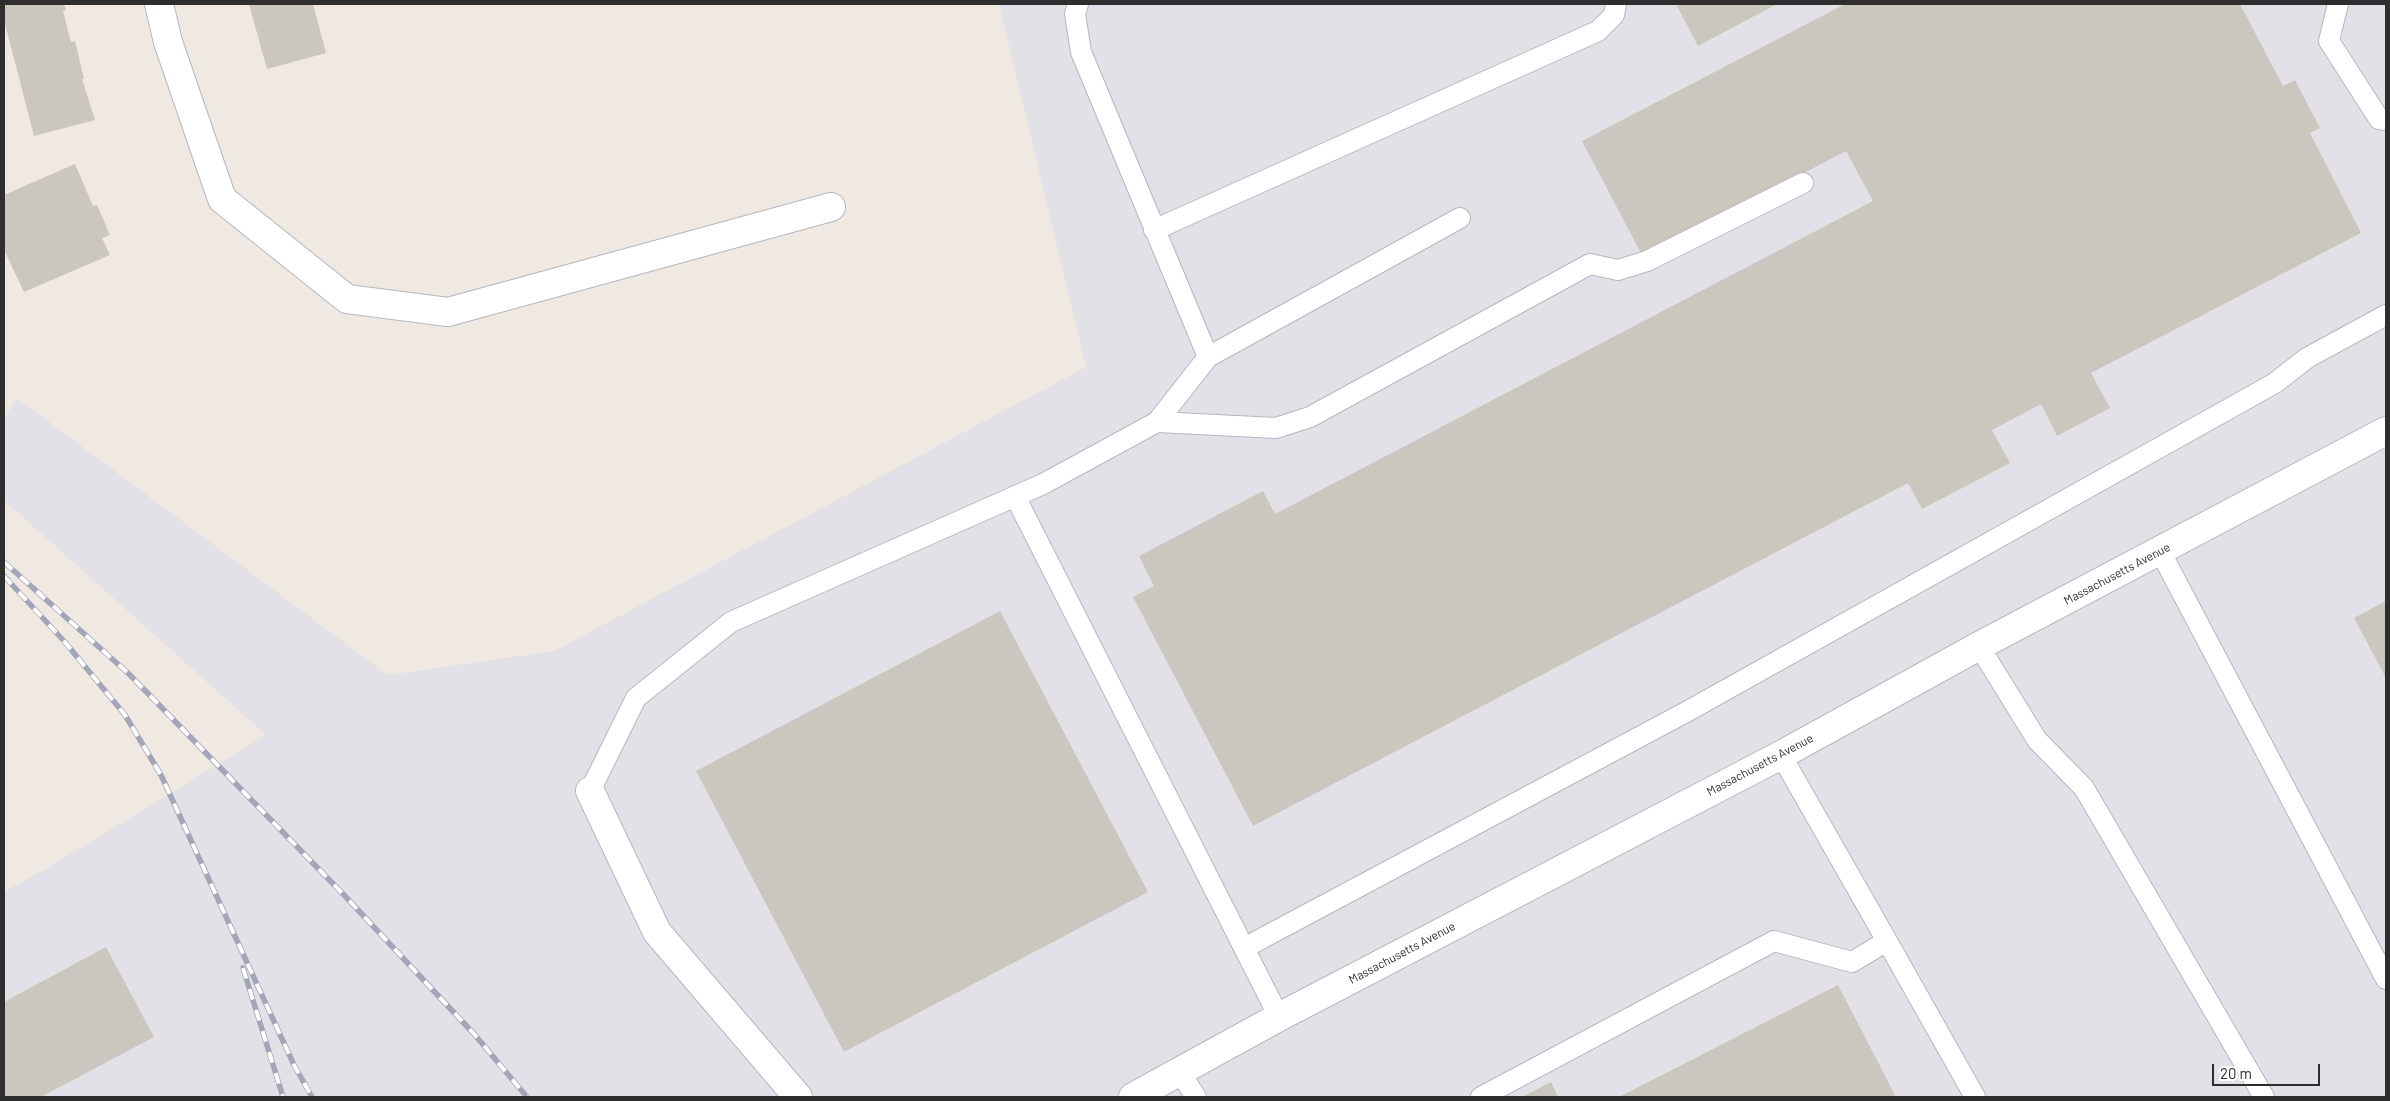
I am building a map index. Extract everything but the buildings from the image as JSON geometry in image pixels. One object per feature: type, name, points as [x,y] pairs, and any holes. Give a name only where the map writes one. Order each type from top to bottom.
[{"type":"street","points":[[159,4],[168,42],[222,199],[347,300],[448,312],[831,207]]},
{"type":"street","name":"Massachusetts Avenue","points":[[1133,1097],[1279,1017],[1781,755],[1979,646],[2386,431]]},
{"type":"street","points":[[590,791],[657,932],[798,1097]]},
{"type":"lane","points":[[1078,4],[1075,14],[1081,52],[1208,357]]},
{"type":"lane","points":[[1154,230],[1598,31],[1614,15],[1616,4]]},
{"type":"lane","points":[[2338,4],[2329,40],[2379,119],[2386,120]]},
{"type":"lane","points":[[1157,422],[1276,428],[1310,417],[1590,264],[1618,270],[1647,261],[1803,183]]},
{"type":"lane","points":[[590,791],[636,698],[731,622],[1043,484],[1157,422],[1208,357],[1460,218]]},
{"type":"lane","points":[[1244,948],[1688,711],[2275,383],[2307,358],[2386,315]]},
{"type":"lane","points":[[1015,496],[1279,1017]]},
{"type":"lane","points":[[2160,551],[2386,979]]},
{"type":"lane","points":[[1979,646],[2037,740],[2084,788],[2264,1097]]},
{"type":"lane","points":[[1781,755],[1975,1097]]},
{"type":"lane","points":[[1481,1097],[1774,941],[1852,962],[1887,941]]},
{"type":"lane","points":[[1179,1071],[1196,1097]]},
{"type":"shaded area","points":[[999,4],[2386,4],[2386,1097],[4,1097],[4,892],[51,866],[266,735],[4,500],[4,419],[17,398],[388,675],[554,651],[1086,367]]},
{"type":"railway","points":[[4,562],[129,674],[344,895],[475,1035],[527,1097]]},
{"type":"railway","points":[[4,576],[64,641],[125,715],[161,775],[294,1065],[312,1097]]},
{"type":"railway","points":[[243,968],[283,1097]]}]
